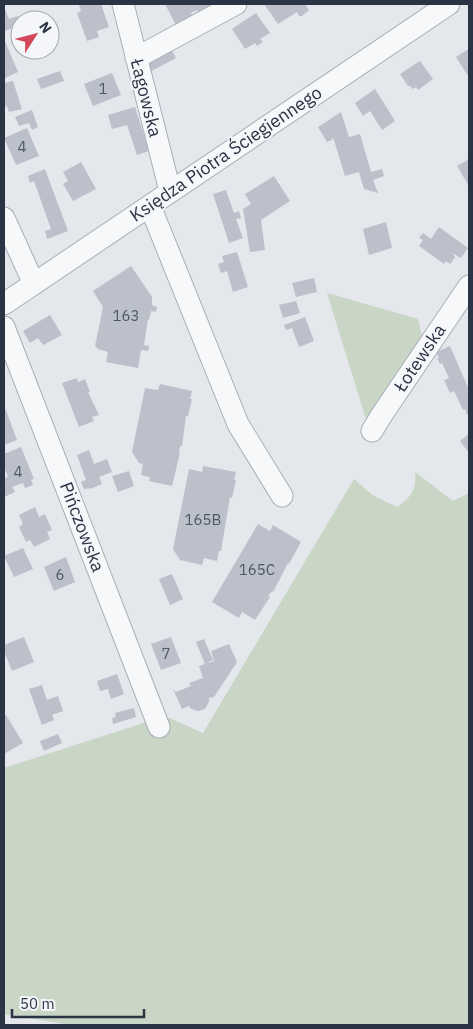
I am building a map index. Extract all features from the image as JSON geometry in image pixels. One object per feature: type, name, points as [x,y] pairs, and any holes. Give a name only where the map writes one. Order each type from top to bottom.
[{"type":"street","name":"Łagowska","points":[[123,4],[170,191]]},
{"type":"street","points":[[136,58],[236,4]]},
{"type":"street","name":"Księdza Piotra Ściegiennego","points":[[4,304],[449,4]]},
{"type":"street","points":[[150,206],[238,424],[282,496]]},
{"type":"street","points":[[4,218],[34,284]]},
{"type":"street","name":"Łotewska","points":[[372,431],[469,286]]},
{"type":"street","name":"Pińczowska","points":[[4,327],[159,727]]},
{"type":"green space","points":[[327,293],[418,319],[424,344],[369,429]]},
{"type":"green space","points":[[415,472],[453,501],[469,493],[469,1025],[71,1025],[4,1014],[4,768],[165,716],[203,733],[354,479],[374,496],[397,507],[412,492],[415,483]]},
{"type":"building","points":[[101,4],[109,27],[97,31],[99,37],[87,41],[77,13],[81,11],[79,5]]},
{"type":"building","points":[[165,4],[216,4],[199,13],[197,10],[191,13],[192,16],[176,25]]},
{"type":"building","points":[[264,4],[308,4],[306,6],[309,10],[302,16],[299,16],[297,12],[278,24]]},
{"type":"building","points":[[4,7],[10,19],[10,29],[5,31]]},
{"type":"building","points":[[256,13],[270,33],[260,39],[263,42],[257,46],[255,43],[245,49],[232,29]]},
{"type":"building","points":[[4,39],[10,53],[10,60],[13,60],[18,72],[5,78]]},
{"type":"building","points":[[171,49],[176,58],[146,74],[143,64]]},
{"type":"building","points":[[469,50],[468,76],[456,57]]},
{"type":"building","points":[[420,61],[433,79],[418,90],[416,87],[413,89],[408,86],[400,74]]},
{"type":"building","points":[[60,71],[64,81],[41,89],[37,79]]},
{"type":"building","points":[[112,73],[121,95],[93,106],[84,84]]},
{"type":"building","points":[[13,81],[22,109],[9,112],[7,106],[4,107],[4,83]]},
{"type":"building","points":[[375,89],[395,121],[382,130],[370,111],[363,116],[355,103]]},
{"type":"building","points":[[135,107],[149,151],[137,155],[127,125],[112,129],[108,115]]},
{"type":"building","points":[[32,110],[38,127],[32,130],[29,123],[19,126],[15,117]]},
{"type":"building","points":[[341,112],[349,137],[360,134],[371,172],[382,169],[384,176],[373,180],[378,193],[364,189],[359,172],[345,176],[333,137],[332,140],[327,142],[318,127]]},
{"type":"building","points":[[27,128],[39,156],[16,165],[4,138]]},
{"type":"building","points":[[469,159],[469,186],[457,166]]},
{"type":"building","points":[[81,162],[96,189],[73,201],[63,184],[68,181],[63,172]]},
{"type":"building","points":[[45,169],[68,231],[47,239],[45,231],[51,229],[34,181],[30,183],[28,176]]},
{"type":"building","points":[[274,176],[290,201],[261,220],[265,250],[250,252],[243,209],[251,204],[245,194]]},
{"type":"building","points":[[226,190],[234,213],[239,211],[241,218],[236,219],[243,238],[229,243],[213,194]]},
{"type":"building","points":[[386,222],[392,248],[369,255],[363,229]]},
{"type":"building","points":[[439,227],[468,248],[461,258],[452,253],[455,257],[450,264],[446,261],[444,264],[419,246],[423,240],[419,238],[423,233],[431,239]]},
{"type":"building","points":[[237,252],[248,287],[233,292],[227,271],[221,273],[218,264],[224,262],[222,256]]},
{"type":"building","points":[[131,266],[152,297],[152,305],[157,307],[156,312],[151,311],[148,319],[144,345],[149,346],[148,351],[141,350],[138,368],[106,362],[108,352],[95,346],[103,307],[93,291]]},
{"type":"building","points":[[314,278],[317,292],[296,297],[292,283]]},
{"type":"building","points":[[296,301],[300,313],[283,318],[279,305]]},
{"type":"building","points":[[50,315],[62,335],[43,345],[38,338],[30,343],[23,331]]},
{"type":"building","points":[[305,317],[314,341],[299,347],[292,328],[286,330],[284,325]]},
{"type":"building","points":[[450,346],[469,390],[469,414],[467,415],[454,391],[450,393],[444,380],[449,378],[442,363],[440,364],[437,358],[439,358],[436,352]]},
{"type":"building","points":[[77,378],[78,382],[85,379],[90,392],[88,392],[99,415],[92,417],[94,421],[79,427],[62,383]]},
{"type":"building","points":[[160,384],[192,391],[190,399],[192,399],[188,416],[186,416],[182,446],[180,446],[172,486],[149,481],[150,477],[141,475],[143,464],[139,463],[132,452],[145,388],[158,390]]},
{"type":"building","points":[[4,405],[17,440],[4,445]]},
{"type":"building","points":[[469,434],[469,453],[460,441]]},
{"type":"building","points":[[21,447],[34,479],[31,480],[33,485],[25,488],[23,483],[12,487],[15,492],[4,497],[4,478],[8,477],[4,467],[4,454]]},
{"type":"building","points":[[89,450],[94,464],[107,459],[112,472],[99,477],[102,484],[90,489],[84,489],[81,482],[86,480],[77,455]]},
{"type":"building","points":[[203,466],[236,472],[234,480],[236,480],[232,498],[230,497],[221,551],[219,551],[217,561],[204,558],[202,565],[180,560],[173,549],[189,469],[202,472]]},
{"type":"building","points":[[129,471],[134,486],[118,492],[112,476]]},
{"type":"building","points":[[35,507],[39,517],[45,514],[52,530],[47,532],[50,539],[34,547],[30,540],[26,542],[19,527],[23,524],[19,515]]},
{"type":"building","points":[[258,524],[270,531],[273,525],[301,542],[255,620],[242,612],[239,618],[212,602]]},
{"type":"building","points":[[23,548],[33,569],[14,577],[4,556]]},
{"type":"building","points":[[66,557],[75,582],[54,591],[44,567]]},
{"type":"building","points":[[172,574],[183,599],[170,605],[159,579]]},
{"type":"building","points":[[24,637],[34,662],[12,671],[4,651],[4,645]]},
{"type":"building","points":[[171,637],[181,663],[161,670],[151,644]]},
{"type":"building","points":[[204,639],[213,660],[205,664],[196,642]]},
{"type":"building","points":[[229,644],[237,662],[214,697],[209,698],[205,709],[198,711],[191,709],[189,706],[182,709],[173,689],[176,692],[191,686],[189,683],[203,678],[199,666],[214,661],[211,651]]},
{"type":"building","points":[[117,674],[124,694],[111,699],[108,689],[100,691],[97,681]]},
{"type":"building","points":[[42,685],[47,700],[58,696],[63,711],[52,715],[54,720],[42,725],[29,689]]},
{"type":"building","points":[[134,708],[136,717],[113,724],[112,718],[116,717],[115,713]]},
{"type":"building","points":[[6,715],[23,743],[4,754],[4,716]]},
{"type":"building","points":[[58,734],[62,743],[44,751],[40,741]]}]
